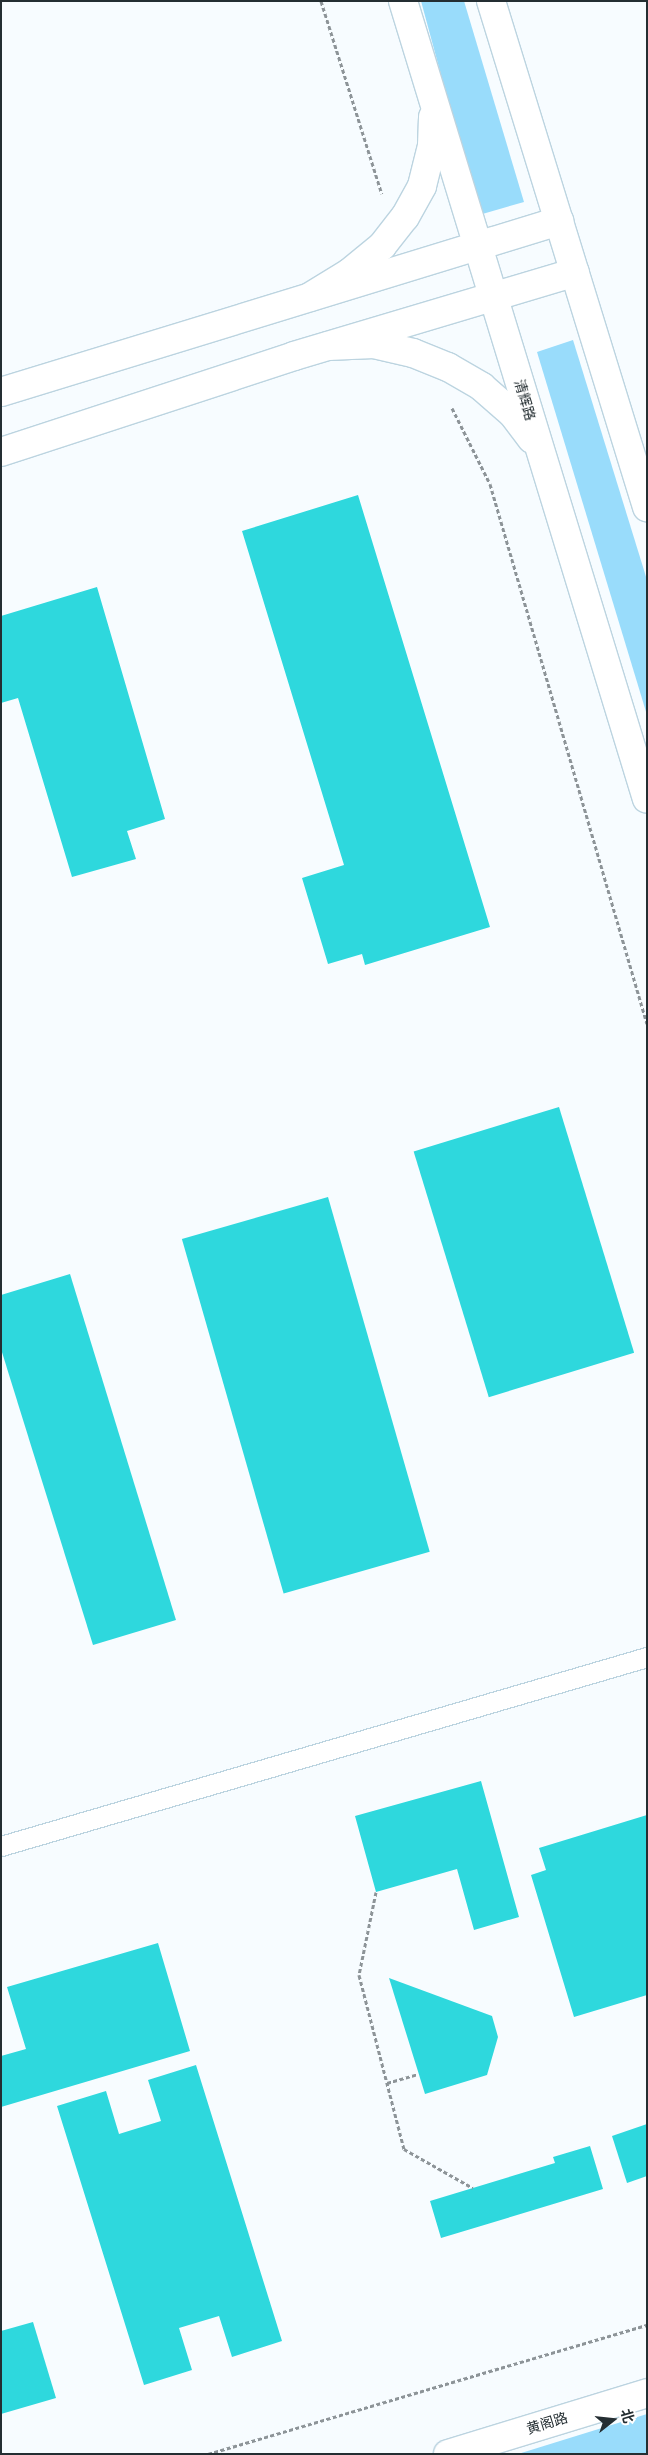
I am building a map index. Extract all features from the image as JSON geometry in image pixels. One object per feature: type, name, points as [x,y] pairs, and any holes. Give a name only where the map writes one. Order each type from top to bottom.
[{"type":"street","name":"清辉路","points":[[403,1],[647,799]]},
{"type":"street","points":[[491,1],[647,507]]},
{"type":"street","points":[[310,297],[349,273],[382,246],[405,217],[422,186],[432,146],[433,100]]},
{"type":"street","points":[[1,392],[559,221]]},
{"type":"street","points":[[1,452],[328,346],[575,272]]},
{"type":"street","points":[[328,346],[374,344],[413,353],[448,367],[482,387],[513,414],[540,451]]},
{"type":"street","name":"黄阁路","points":[[448,2454],[647,2393]]},
{"type":"lane","points":[[1,1846],[647,1657]]},
{"type":"path","points":[[321,1],[383,198]]},
{"type":"path","points":[[448,400],[490,484],[647,1024]]},
{"type":"path","points":[[376,1892],[359,1975],[404,2150],[473,2188]]},
{"type":"path","points":[[387,2083],[418,2074]]},
{"type":"path","points":[[208,2454],[647,2325]]},
{"type":"shaded area","points":[[421,1],[464,1],[524,202],[479,215]]},
{"type":"shaded area","points":[[573,340],[647,580],[647,715],[537,352]]},
{"type":"shaded area","points":[[647,2414],[647,2454],[518,2454]]},
{"type":"building","points":[[358,495],[490,927],[365,965],[362,954],[328,964],[302,878],[344,865],[242,531]]},
{"type":"building","points":[[97,587],[165,819],[127,831],[136,859],[72,877],[18,698],[1,703],[1,616]]},
{"type":"building","points":[[559,1107],[634,1353],[489,1397],[414,1151]]},
{"type":"building","points":[[328,1197],[430,1552],[284,1594],[182,1239]]},
{"type":"building","points":[[70,1274],[176,1620],[93,1645],[1,1349],[1,1295]]},
{"type":"building","points":[[481,1781],[519,1917],[474,1930],[457,1869],[376,1892],[355,1816]]},
{"type":"building","points":[[647,1815],[647,1995],[574,2017],[531,1875],[546,1870],[539,1848]]},
{"type":"building","points":[[158,1943],[190,2051],[1,2107],[1,2056],[26,2049],[7,1987]]},
{"type":"building","points":[[389,1978],[492,2016],[498,2037],[487,2075],[425,2094]]},
{"type":"building","points":[[196,2065],[282,2341],[232,2357],[219,2316],[179,2328],[192,2370],[144,2385],[57,2106],[106,2091],[119,2134],[161,2121],[148,2080]]},
{"type":"building","points":[[647,2124],[647,2176],[627,2183],[612,2136]]},
{"type":"building","points":[[590,2146],[603,2189],[441,2238],[430,2201],[555,2163],[553,2157]]},
{"type":"building","points":[[33,2322],[56,2398],[1,2414],[1,2331]]}]
